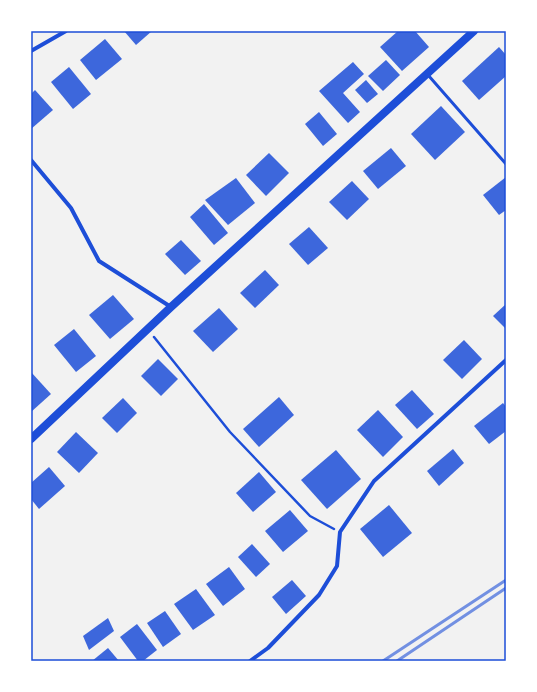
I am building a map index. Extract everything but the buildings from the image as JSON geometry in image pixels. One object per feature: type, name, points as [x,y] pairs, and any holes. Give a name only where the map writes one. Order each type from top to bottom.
[{"type":"main road","points":[[31,439],[148,328],[428,75],[474,31]]},
{"type":"street","points":[[31,51],[66,31]]},
{"type":"street","points":[[31,160],[71,208],[100,261],[171,307]]},
{"type":"street","points":[[250,661],[268,648],[319,595],[337,566],[340,532],[374,481],[506,360]]},
{"type":"lane","points":[[428,75],[506,164]]},
{"type":"path","points":[[148,328],[230,432],[310,516],[340,532]]},
{"type":"railway","points":[[383,661],[506,580]]},
{"type":"railway","points":[[397,661],[506,588]]}]
